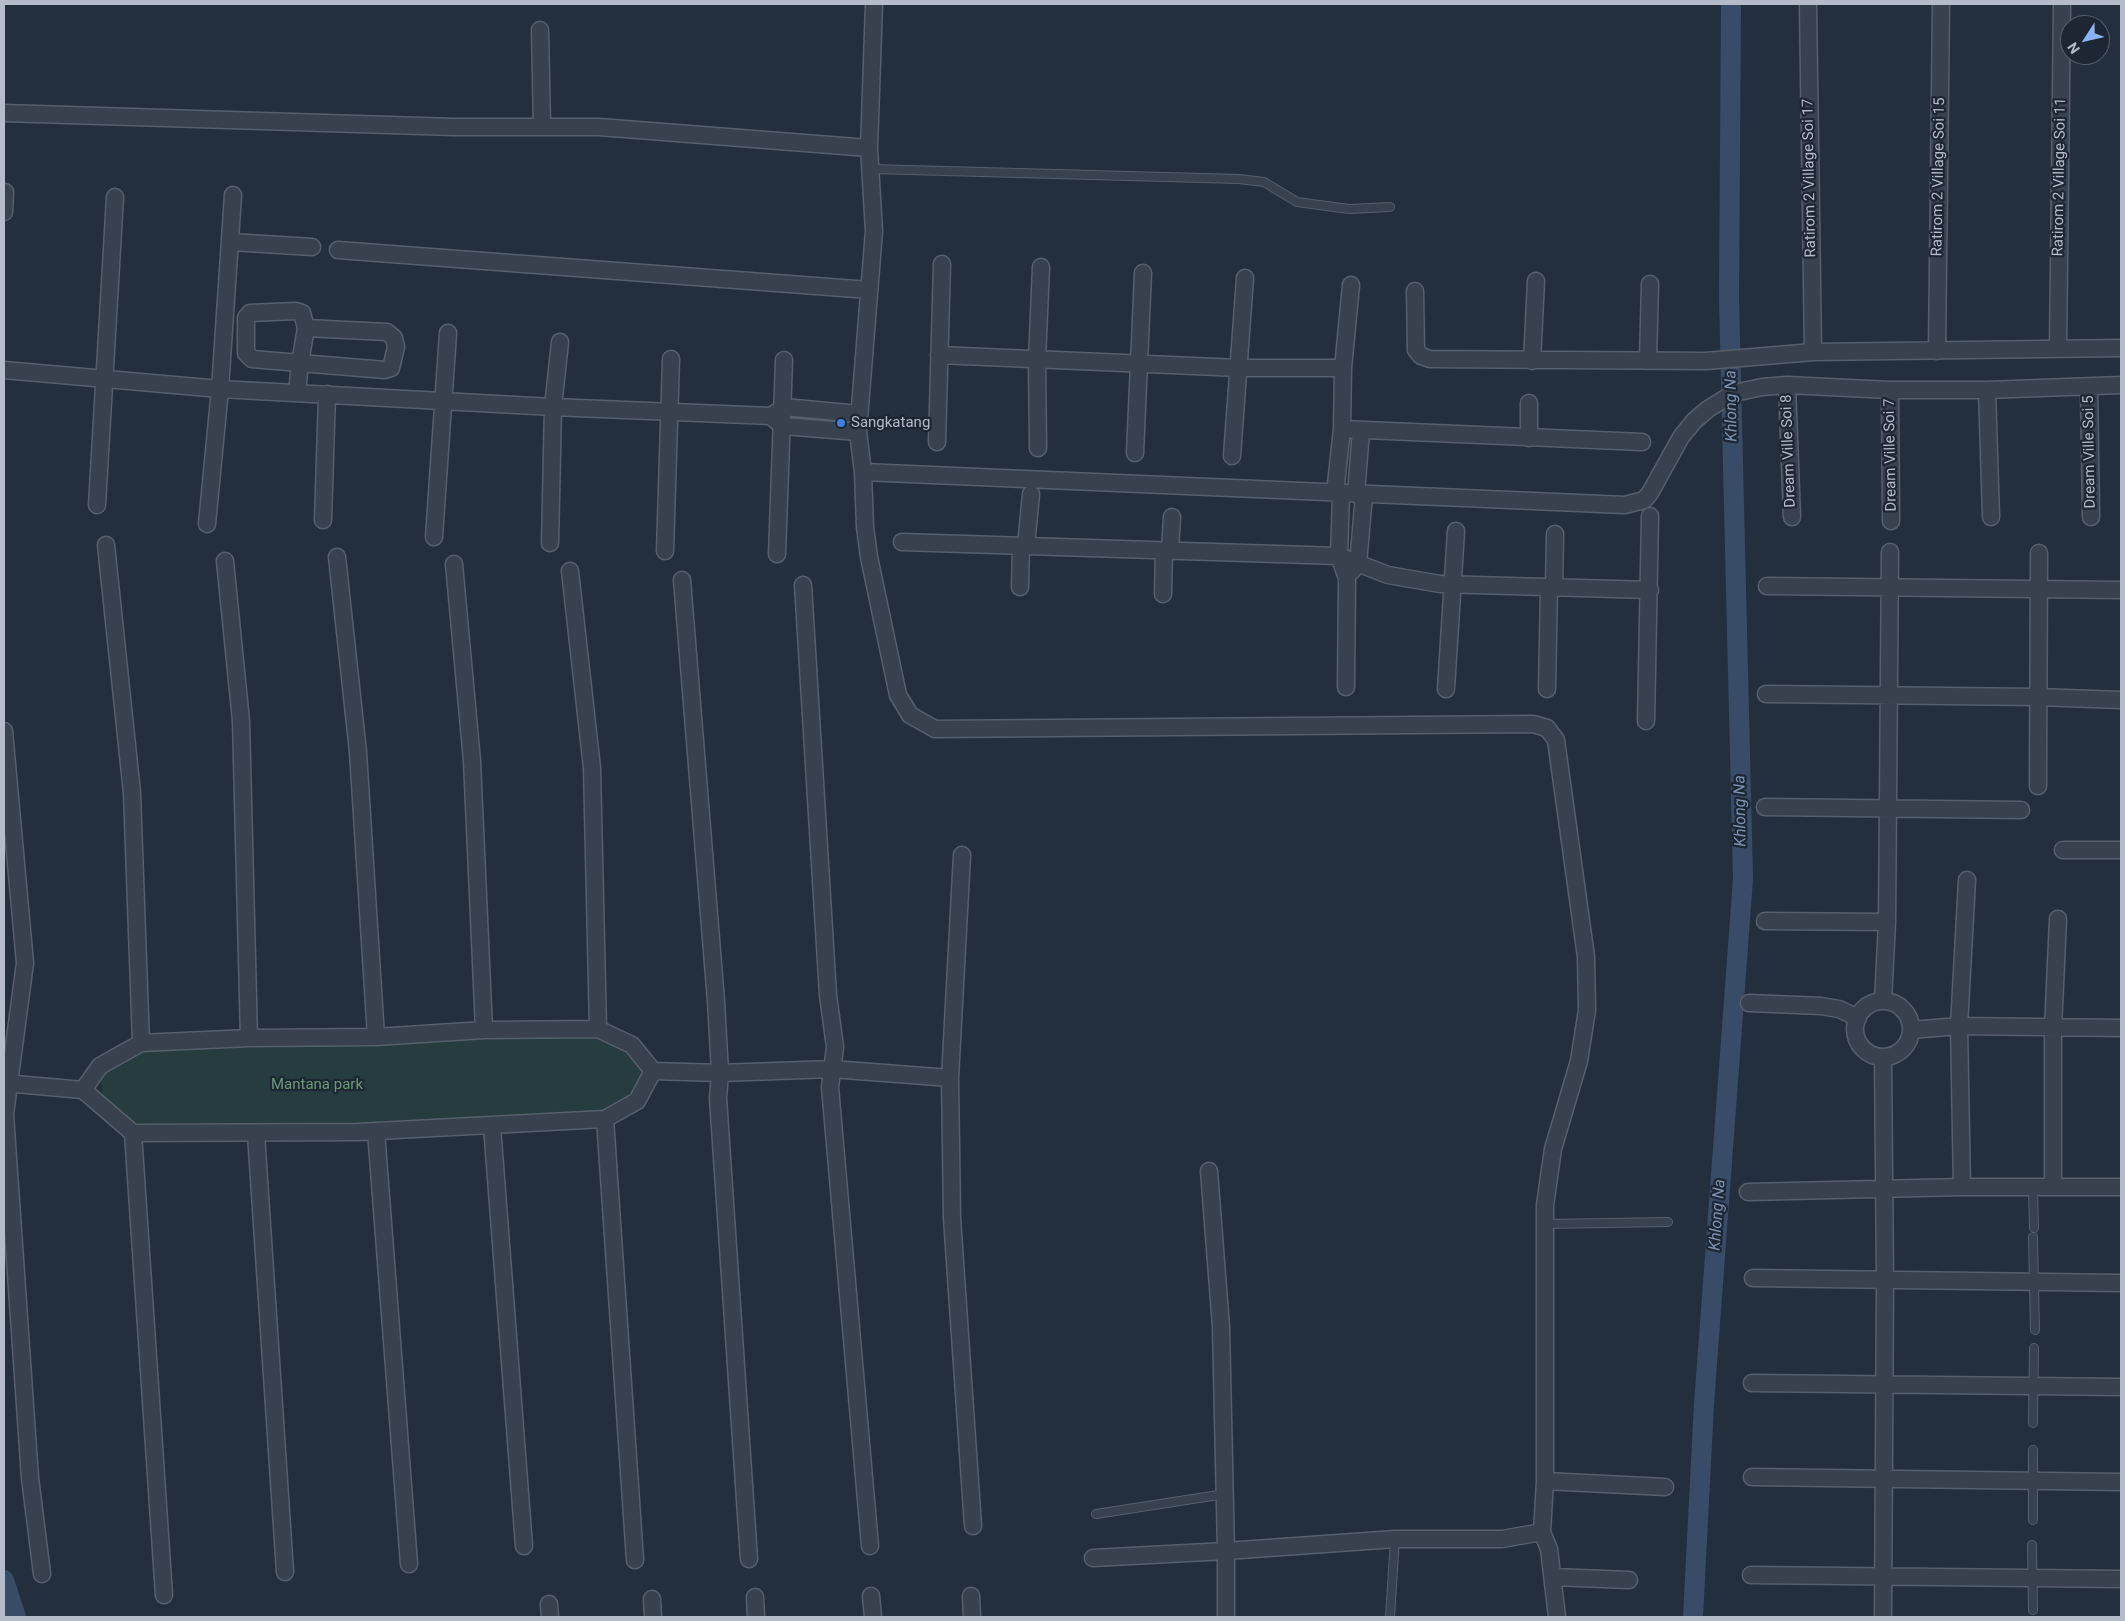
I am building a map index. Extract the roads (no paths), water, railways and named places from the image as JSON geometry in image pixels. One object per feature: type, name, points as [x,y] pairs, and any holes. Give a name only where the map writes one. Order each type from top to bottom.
[{"type":"street","points":[[874,4],[869,148],[874,230],[858,432],[863,472],[866,534],[898,695],[910,715],[935,729],[1523,724],[1547,728],[1556,740],[1586,957],[1587,1010],[1579,1061],[1553,1149],[1545,1205],[1545,1481],[1542,1532],[1549,1549],[1554,1577],[1557,1617]]},
{"type":"street","name":"Ratirom 2 Village Soi 17","points":[[1808,4],[1813,352]]},
{"type":"street","name":"Ratirom 2 Village Soi 15","points":[[1937,351],[1941,4]]},
{"type":"street","name":"Ratirom 2 Village Soi 11","points":[[2058,349],[2062,4]]},
{"type":"street","points":[[540,30],[542,127]]},
{"type":"street","points":[[4,113],[454,127],[599,127],[869,148]]},
{"type":"street","points":[[4,212],[5,192]]},
{"type":"street","points":[[207,524],[220,389],[233,194]]},
{"type":"street","points":[[97,505],[115,197]]},
{"type":"street","points":[[231,242],[312,247]]},
{"type":"street","points":[[338,250],[869,290]]},
{"type":"street","points":[[937,442],[942,264]]},
{"type":"street","points":[[1038,448],[1037,360],[1041,267]]},
{"type":"street","points":[[1135,454],[1143,273]]},
{"type":"street","points":[[1232,456],[1240,368],[1244,278]]},
{"type":"street","points":[[1532,361],[1536,281]]},
{"type":"street","points":[[1648,361],[1650,284]]},
{"type":"street","points":[[1347,578],[1358,564],[1342,429],[1343,368],[1351,285]]},
{"type":"street","points":[[1415,291],[1416,350],[1421,356],[1430,359],[1706,361],[1813,352],[2121,348]]},
{"type":"street","points":[[297,393],[300,362],[306,328],[302,313],[296,311],[250,313],[246,318],[248,358],[300,362],[385,370],[391,368],[396,347],[394,338],[386,332],[306,328]]},
{"type":"street","points":[[434,537],[448,333]]},
{"type":"street","points":[[550,543],[553,407],[560,342]]},
{"type":"street","points":[[939,356],[1240,368],[1343,368]]},
{"type":"street","points":[[665,551],[671,359]]},
{"type":"street","points":[[777,554],[779,416],[784,360]]},
{"type":"street","points":[[4,370],[220,389],[553,407],[779,416],[859,414]]},
{"type":"street","points":[[863,472],[1626,505],[1639,502],[1650,493],[1681,437],[1694,421],[1708,409],[1734,393],[1762,387],[1787,385],[1890,390],[1987,390],[2121,386]]},
{"type":"street","name":"Dream Ville Soi 8","points":[[1787,385],[1792,517]]},
{"type":"street","name":"Dream Ville Soi 5","points":[[2089,387],[2091,517]]},
{"type":"street","name":"Dream Ville Soi 7","points":[[1890,390],[1891,521]]},
{"type":"street","points":[[1987,390],[1991,517]]},
{"type":"street","points":[[323,520],[327,394]]},
{"type":"street","points":[[1530,403],[1530,438]]},
{"type":"street","points":[[779,416],[858,432]]},
{"type":"street","points":[[1342,429],[1642,442]]},
{"type":"street","points":[[1346,688],[1347,578],[1339,556],[1361,431]]},
{"type":"street","points":[[1020,587],[1031,494]]},
{"type":"street","points":[[1646,721],[1650,516]]},
{"type":"street","points":[[1163,594],[1166,550],[1172,517]]},
{"type":"street","points":[[1446,689],[1456,531]]},
{"type":"street","points":[[1547,689],[1555,534]]},
{"type":"street","points":[[902,542],[1339,556],[1388,575],[1452,584],[1650,590]]},
{"type":"street","points":[[106,545],[132,793],[141,1043]]},
{"type":"street","points":[[1883,1001],[1887,922],[1890,552]]},
{"type":"street","points":[[2038,786],[2039,553]]},
{"type":"street","points":[[337,557],[358,752],[376,1037]]},
{"type":"street","points":[[225,561],[241,721],[249,1038]]},
{"type":"street","points":[[454,564],[472,761],[484,1030]]},
{"type":"street","points":[[570,571],[592,768],[598,1029]]},
{"type":"street","points":[[682,580],[720,1073],[718,1098],[749,1559]]},
{"type":"street","points":[[803,586],[828,995],[835,1046],[830,1087],[870,1546]]},
{"type":"street","points":[[1767,586],[2121,590]]},
{"type":"street","points":[[1766,694],[2038,697],[2121,700]]},
{"type":"street","points":[[4,739],[25,963],[6,1083],[5,1114],[30,1478],[42,1574]]},
{"type":"street","points":[[1765,807],[2021,810]]},
{"type":"street","points":[[2063,850],[2121,850]]},
{"type":"street","points":[[962,855],[950,1078],[952,1218],[973,1526]]},
{"type":"street","points":[[1962,1187],[1960,1026],[1967,880]]},
{"type":"street","points":[[2054,1187],[2053,1028],[2058,919]]},
{"type":"street","points":[[1765,920],[1887,922]]},
{"type":"street","points":[[1883,1001],[1894,1004],[1903,1010],[1909,1019],[1911,1030],[1909,1040],[1903,1049],[1894,1055],[1883,1057],[1872,1055],[1863,1049],[1857,1040],[1855,1029],[1858,1018],[1863,1009],[1872,1003],[1883,1001]]},
{"type":"street","points":[[1749,1003],[1821,1006],[1839,1010],[1858,1018]]},
{"type":"street","points":[[1911,1030],[1960,1026],[2121,1028]]},
{"type":"street","points":[[83,1090],[100,1066],[141,1043],[249,1038],[376,1037],[484,1030],[598,1029],[632,1045],[653,1071],[720,1073],[832,1070],[950,1078]]},
{"type":"street","points":[[1883,1057],[1885,1280],[1883,1617]]},
{"type":"street","points":[[6,1083],[83,1090],[133,1132],[256,1134],[376,1131],[605,1119],[637,1101],[653,1071]]},
{"type":"street","points":[[605,1119],[635,1560]]},
{"type":"street","points":[[492,1126],[524,1546]]},
{"type":"street","points":[[376,1131],[409,1564]]},
{"type":"street","points":[[133,1132],[164,1594]]},
{"type":"street","points":[[256,1134],[285,1572]]},
{"type":"street","points":[[1209,1171],[1222,1327],[1226,1617]]},
{"type":"street","points":[[1748,1192],[1962,1187],[2121,1187]]},
{"type":"street","points":[[1753,1278],[2121,1283]]},
{"type":"street","points":[[1752,1383],[2121,1387]]},
{"type":"street","points":[[1752,1477],[2121,1482]]},
{"type":"street","points":[[1545,1481],[1665,1487]]},
{"type":"street","points":[[1093,1558],[1395,1539],[1502,1539],[1542,1532]]},
{"type":"street","points":[[1751,1575],[2121,1579]]},
{"type":"street","points":[[1554,1577],[1629,1580]]},
{"type":"street","points":[[872,1596],[873,1617]]},
{"type":"street","points":[[971,1596],[972,1617]]},
{"type":"street","points":[[755,1597],[756,1617]]},
{"type":"street","points":[[652,1599],[653,1617]]},
{"type":"lane","points":[[871,169],[1239,179],[1264,182],[1296,202],[1349,209],[1390,207]]},
{"type":"lane","points":[[2033,1187],[2034,1228]]},
{"type":"lane","points":[[1545,1224],[1668,1222]]},
{"type":"lane","points":[[2033,1236],[2035,1330]]},
{"type":"lane","points":[[2033,1423],[2034,1348]]},
{"type":"lane","points":[[2033,1450],[2033,1520]]},
{"type":"lane","points":[[1096,1514],[1225,1494]]},
{"type":"lane","points":[[1390,1617],[1395,1539]]},
{"type":"lane","points":[[2032,1545],[2033,1610]]},
{"type":"waterway","name":"Khlong Na","points":[[1693,1617],[1704,1404],[1743,879],[1729,298],[1731,4]]},
{"type":"waterway","points":[[4,1580],[16,1617]]},
{"type":"place","name":"Sangkatang","points":[[841,423]]},
{"type":"park label","name":"Mantana park","points":[[317,1085]]}]
